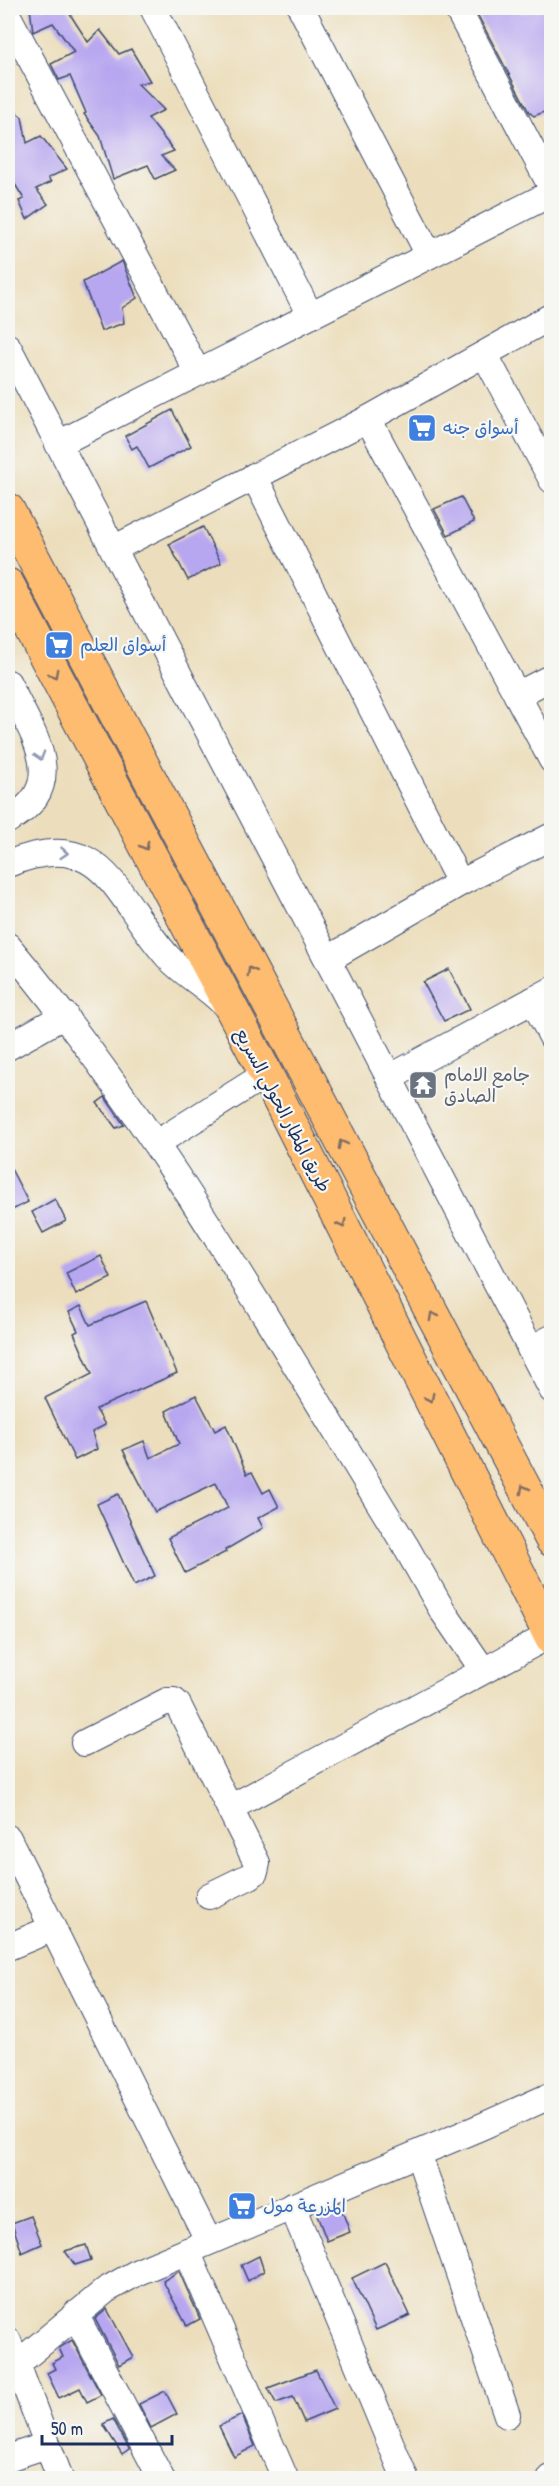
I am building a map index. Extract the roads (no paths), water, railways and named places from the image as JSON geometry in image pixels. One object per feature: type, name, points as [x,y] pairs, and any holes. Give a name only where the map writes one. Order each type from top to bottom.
[{"type":"highway","name":"طريق المطار الحولي السريع","points":[[8,510],[552,1540]]},
{"type":"highway","name":"طريق المطار الحولي السريع","points":[[8,585],[237,1023],[266,1074],[551,1637]]},
{"type":"street","points":[[153,8],[310,315]]},
{"type":"street","points":[[301,8],[428,253]]},
{"type":"street","points":[[58,444],[552,190],[457,8]]},
{"type":"street","points":[[8,16],[198,373]]},
{"type":"street","points":[[113,549],[368,419],[552,316]]},
{"type":"street","points":[[8,347],[388,1078],[541,1344],[552,1390]]},
{"type":"street","points":[[484,355],[552,480]]},
{"type":"street","points":[[368,419],[552,760]]},
{"type":"street","points":[[254,476],[460,883]]},
{"type":"street","points":[[518,695],[552,676]]},
{"type":"street","points":[[8,683],[39,749],[44,768],[41,787],[31,804],[8,820]]},
{"type":"street","points":[[328,959],[460,883],[552,836]]},
{"type":"street","points":[[8,864],[29,855],[56,852],[75,854],[93,862],[168,957],[214,993],[237,1023]]},
{"type":"street","points":[[8,946],[65,1015],[157,1143],[442,1610],[483,1670]]},
{"type":"street","points":[[388,1078],[542,995],[552,1037]]},
{"type":"street","points":[[8,1047],[65,1015]]},
{"type":"street","points":[[157,1143],[266,1074]]},
{"type":"street","points":[[230,1808],[483,1670],[551,1637]]},
{"type":"street","points":[[84,1743],[167,1701],[174,1701],[182,1712],[256,1858],[257,1868],[250,1876],[209,1896]]},
{"type":"street","points":[[8,1838],[198,2246],[285,2478]]},
{"type":"street","points":[[8,1947],[51,1929]]},
{"type":"street","points":[[17,2364],[106,2290],[138,2272],[552,2095]]},
{"type":"street","points":[[418,2153],[507,2415]]},
{"type":"street","points":[[292,2206],[405,2478]]},
{"type":"street","points":[[75,2314],[161,2478]]},
{"type":"street","points":[[8,2341],[60,2478]]},
{"type":"street","points":[[8,2458],[47,2445]]},
{"type":"place","name":"أسواق جنه","points":[[422,428]]},
{"type":"place","name":"أسواق العلم","points":[[59,645]]},
{"type":"place","name":"جامع الامام الصادق","points":[[423,1085]]},
{"type":"place","name":"المزرعة مول","points":[[242,2206]]}]
